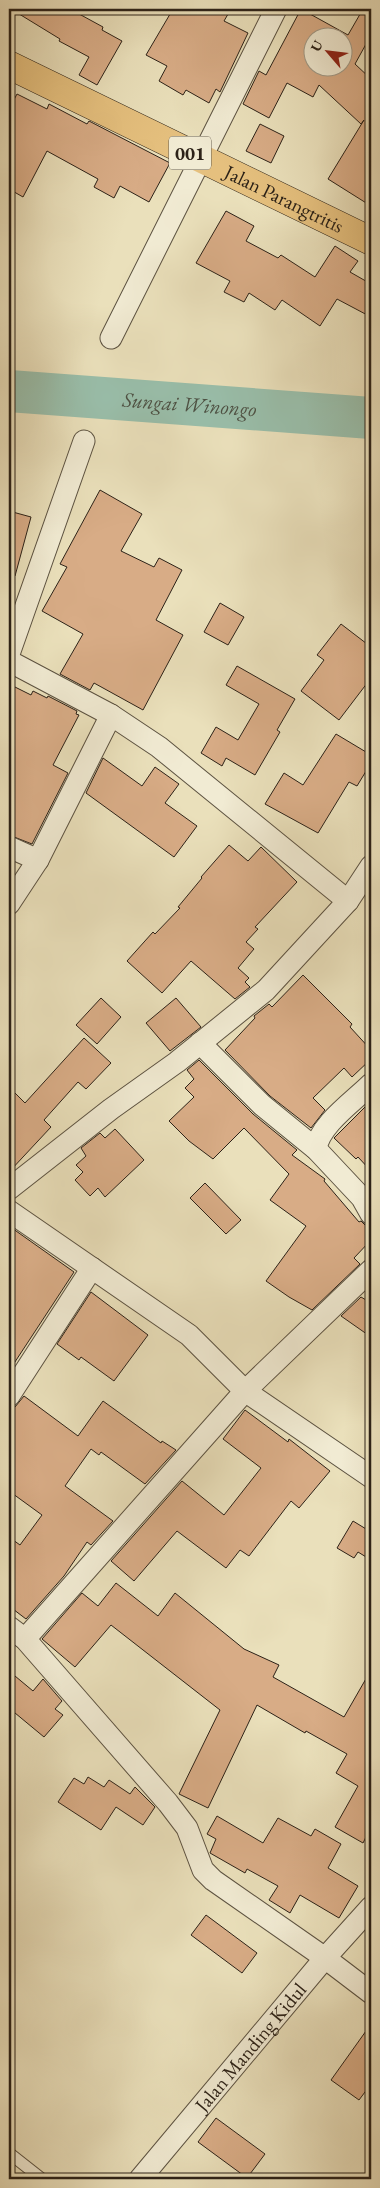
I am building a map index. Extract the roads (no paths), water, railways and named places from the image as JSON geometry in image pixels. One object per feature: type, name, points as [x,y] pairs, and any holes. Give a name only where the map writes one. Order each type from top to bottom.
[{"type":"main road","name":"Jalan Parangtritis","points":[[9,64],[371,241]]},
{"type":"street","points":[[111,338],[276,9]]},
{"type":"street","points":[[9,654],[84,441]]},
{"type":"street","points":[[9,661],[111,714],[181,764],[348,901]]},
{"type":"street","points":[[9,904],[38,860],[111,714]]},
{"type":"street","points":[[9,847],[38,860]]},
{"type":"street","points":[[9,1189],[266,990],[348,901],[371,866]]},
{"type":"street","points":[[200,1043],[262,1105],[316,1149],[362,1198],[371,1214]]},
{"type":"street","points":[[316,1149],[317,1141],[323,1130],[371,1084]]},
{"type":"street","points":[[9,1211],[189,1335],[245,1391],[371,1477]]},
{"type":"street","points":[[9,1396],[92,1268]]},
{"type":"street","points":[[371,1270],[245,1391],[17,1633],[168,1803],[187,1828],[203,1870],[212,1880],[325,1958],[371,1993]]},
{"type":"street","name":"Jalan Manding Kidul","points":[[140,2179],[325,1958],[371,1907]]},
{"type":"lane","points":[[9,2153],[42,2179]]},
{"type":"waterway","name":"Sungai Winongo","points":[[9,391],[371,418]]}]
